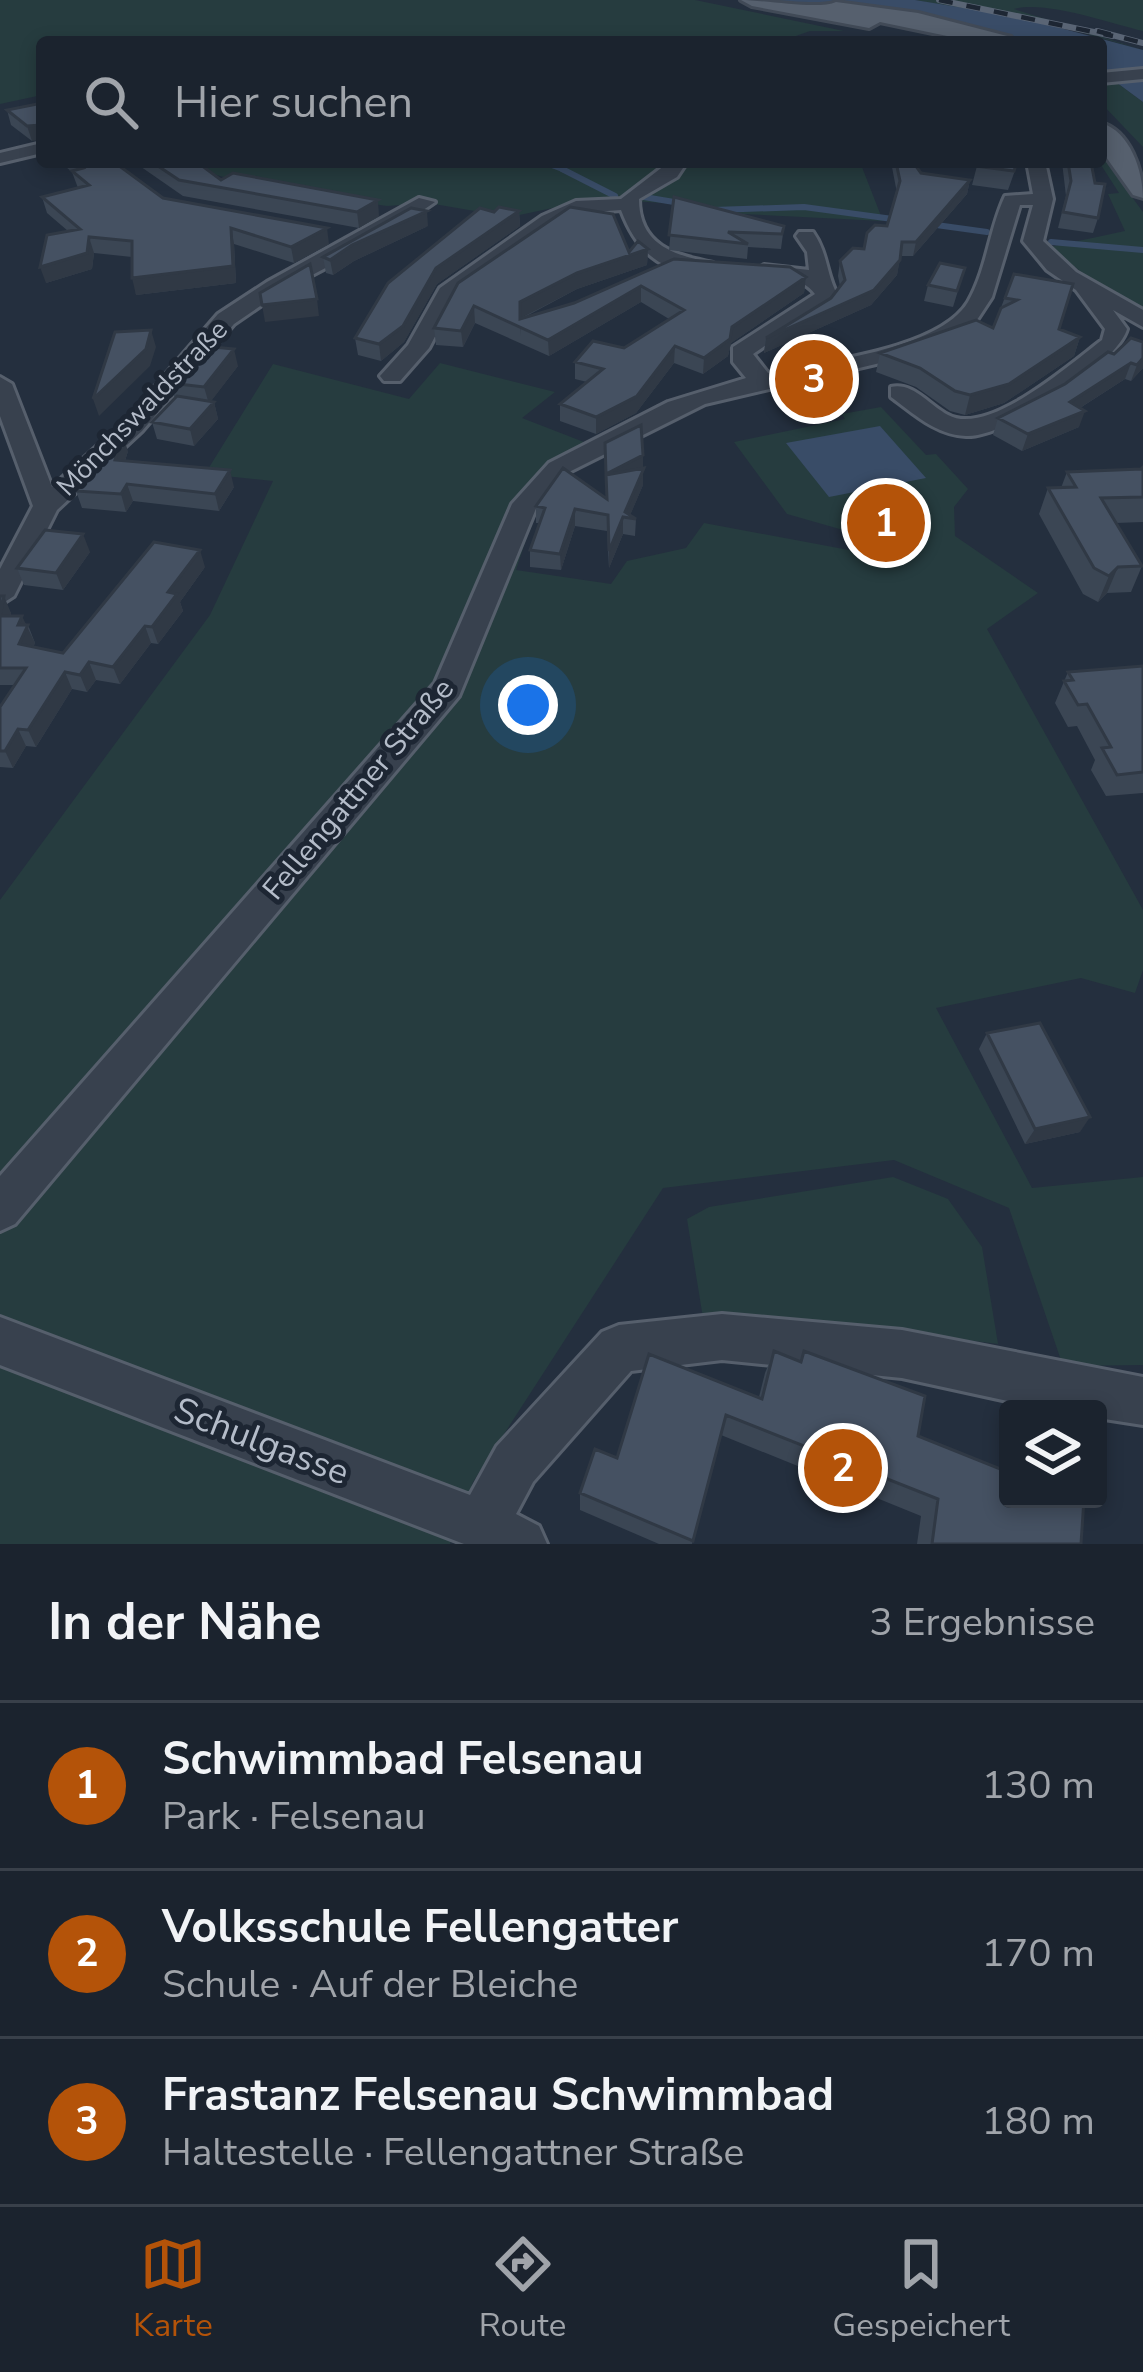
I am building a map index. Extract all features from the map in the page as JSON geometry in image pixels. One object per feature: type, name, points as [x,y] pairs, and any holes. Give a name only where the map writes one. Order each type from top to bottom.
[{"type":"main road","points":[[736,0],[918,20],[980,36]]},
{"type":"main road","points":[[771,2],[871,32],[909,27],[915,36]]},
{"type":"main road","points":[[771,2],[868,20],[906,36]]},
{"type":"main road","points":[[836,9],[871,32]]},
{"type":"main road","points":[[1107,118],[1143,161]]},
{"type":"main road","points":[[1107,139],[1143,189]]},
{"type":"street","points":[[1107,77],[1143,74]]},
{"type":"street","points":[[0,158],[36,149]]},
{"type":"street","points":[[674,168],[631,196],[628,204],[660,269],[793,273],[821,283]]},
{"type":"street","points":[[1037,168],[1044,199],[1033,241],[1039,251],[1143,320]]},
{"type":"street","name":"Fellengattner Straße","points":[[0,1210],[448,688],[525,504],[538,486],[558,467],[713,393],[874,357],[940,335],[967,320],[993,266],[1012,200],[1044,199]]},
{"type":"street","name":"Mönchswaldstraße","points":[[0,596],[46,506],[160,397],[194,350],[224,321],[298,269],[363,240],[426,202]]},
{"type":"street","points":[[392,376],[418,349],[447,292],[575,207],[628,204]]},
{"type":"street","points":[[319,233],[363,240]]},
{"type":"street","points":[[764,381],[744,362],[741,352],[827,296],[818,252],[806,236]]},
{"type":"street","points":[[899,392],[953,427],[972,430],[1021,408],[1112,343],[1116,329],[1081,282]]},
{"type":"street","points":[[0,384],[46,506]]},
{"type":"street","points":[[502,1534],[515,1463],[619,1349],[722,1337],[902,1354],[1143,1401]]},
{"type":"street","name":"Schulgasse","points":[[0,1341],[502,1534]]},
{"type":"green space","points":[[0,0],[695,0],[844,31],[796,36],[36,36],[36,96],[0,104]]},
{"type":"green space","points":[[915,0],[1143,0],[1143,31],[1059,10],[1014,9],[1099,36]]},
{"type":"green space","points":[[1107,75],[1143,102],[1143,147],[1107,109]]},
{"type":"green space","points":[[1107,163],[1143,212],[1143,311],[1090,279],[1050,247],[1125,231],[1108,194],[1119,193],[1103,168]]},
{"type":"green space","points":[[193,168],[862,168],[883,221],[721,213],[664,203],[595,199],[510,217],[428,203],[387,206],[261,188]]},
{"type":"green space","points":[[440,363],[555,392],[522,418],[607,451],[566,476],[544,497],[516,570],[611,584],[627,561],[686,548],[704,523],[881,556],[850,532],[787,514],[734,442],[881,407],[926,455],[936,454],[968,489],[954,507],[955,536],[1038,593],[987,629],[1143,910],[1143,970],[1135,993],[1081,978],[936,1008],[1032,1188],[1143,1177],[1143,1365],[1063,1366],[1009,1208],[894,1160],[663,1188],[473,1482],[450,1544],[0,1544],[0,900],[210,615],[273,481],[205,474],[273,364],[409,399]]},
{"type":"green space","points":[[893,1177],[948,1199],[982,1247],[998,1344],[801,1319],[703,1318],[687,1219],[709,1207]]},
{"type":"water","points":[[755,0],[915,0],[1019,17],[1090,36],[991,36]]},
{"type":"water","points":[[1107,40],[1143,50],[1143,102],[1107,75]]},
{"type":"water","points":[[880,426],[926,478],[829,497],[786,443]]},
{"type":"building","points":[[36,104],[36,125],[27,126],[7,110]]},
{"type":"building","points":[[122,168],[163,198],[327,228],[291,247],[231,228],[233,266],[132,278],[132,241],[89,237],[87,253],[40,267],[47,235],[80,229],[42,197],[89,185],[72,171]]},
{"type":"building","points":[[161,168],[205,168],[221,180],[233,173],[378,200],[357,212],[179,180]]},
{"type":"building","points":[[897,168],[970,180],[916,242],[902,242],[900,260],[874,290],[766,338],[831,298],[845,280],[840,261],[853,248],[864,249],[867,233],[875,225],[887,226],[900,181]]},
{"type":"building","points":[[1069,168],[1092,168],[1095,183],[1105,184],[1098,218],[1063,212],[1071,181]]},
{"type":"building","points":[[674,197],[784,226],[782,234],[728,232],[748,244],[669,235]]},
{"type":"building","points":[[499,207],[519,211],[436,268],[403,326],[379,344],[355,338],[388,283],[480,208],[494,212]]},
{"type":"building","points":[[570,207],[613,214],[629,252],[638,241],[648,249],[577,273],[520,302],[520,319],[574,303],[674,259],[790,267],[806,277],[732,327],[730,339],[704,358],[675,346],[637,396],[596,417],[560,404],[603,369],[575,362],[593,341],[624,348],[684,310],[641,286],[548,340],[474,306],[461,331],[434,328],[458,283]]},
{"type":"building","points":[[411,208],[427,211],[330,260],[323,257]]},
{"type":"building","points":[[940,263],[965,268],[957,291],[928,285]]},
{"type":"building","points":[[310,264],[317,299],[262,305],[260,293]]},
{"type":"building","points":[[1014,274],[1073,284],[1059,329],[1080,337],[1009,384],[970,395],[880,353],[976,320],[993,328],[1001,308],[1017,300],[1005,298]]},
{"type":"building","points":[[151,330],[146,349],[93,399],[115,332]]},
{"type":"building","points":[[1131,338],[1143,342],[1143,358],[1070,402],[1085,411],[1028,434],[998,418],[1065,384]]},
{"type":"building","points":[[203,346],[234,349],[204,387],[170,383]]},
{"type":"building","points":[[177,396],[214,402],[190,429],[152,422]]},
{"type":"building","points":[[641,425],[643,455],[606,474],[605,443]]},
{"type":"building","points":[[122,434],[115,460],[230,470],[215,494],[127,484],[121,494],[76,491]]},
{"type":"building","points":[[1143,467],[1143,497],[1101,498],[1142,566],[1118,567],[1109,576],[1094,568],[1048,488],[1076,487],[1067,472]]},
{"type":"building","points":[[563,468],[607,499],[606,475],[644,468],[625,512],[636,519],[623,517],[609,551],[608,515],[575,509],[560,554],[530,550],[545,508],[536,506]]},
{"type":"building","points":[[45,530],[83,534],[56,573],[17,568]]},
{"type":"building","points":[[154,542],[200,550],[168,592],[177,594],[152,627],[145,626],[113,667],[89,662],[80,675],[65,672],[28,730],[18,729],[5,751],[0,751],[0,707],[26,668],[0,668],[0,616],[22,616],[18,625],[28,625],[19,644],[63,653]]},
{"type":"building","points":[[1143,666],[1143,772],[1117,775],[1102,748],[1111,747],[1087,704],[1078,705],[1064,681],[1073,680],[1068,672]]},
{"type":"building","points":[[1040,1023],[1090,1117],[1035,1129],[987,1033]]},
{"type":"building","points":[[774,1351],[801,1362],[804,1351],[925,1396],[918,1436],[999,1468],[999,1508],[1083,1508],[1081,1544],[932,1544],[938,1499],[726,1415],[693,1541],[580,1493],[595,1449],[617,1458],[649,1354],[762,1399]]},
{"type":"waterway","points":[[558,168],[568,172]]},
{"type":"waterway","points":[[562,169],[568,172]]},
{"type":"waterway","points":[[568,172],[615,196]]},
{"type":"waterway","points":[[644,197],[680,203]]},
{"type":"waterway","points":[[714,210],[804,207],[900,220]]},
{"type":"waterway","points":[[929,224],[987,232]]},
{"type":"waterway","points":[[1051,242],[1143,250]]},
{"type":"railway","points":[[939,0],[1113,36]]},
{"type":"railway","points":[[1097,31],[1143,43]]},
{"type":"place","name":"Frastanz Felsenau Schwimmbad","points":[[814,379]]},
{"type":"place","name":"Schwimmbad Felsenau","points":[[886,523]]},
{"type":"place","name":"Volksschule Fellengatter","points":[[843,1468]]}]
